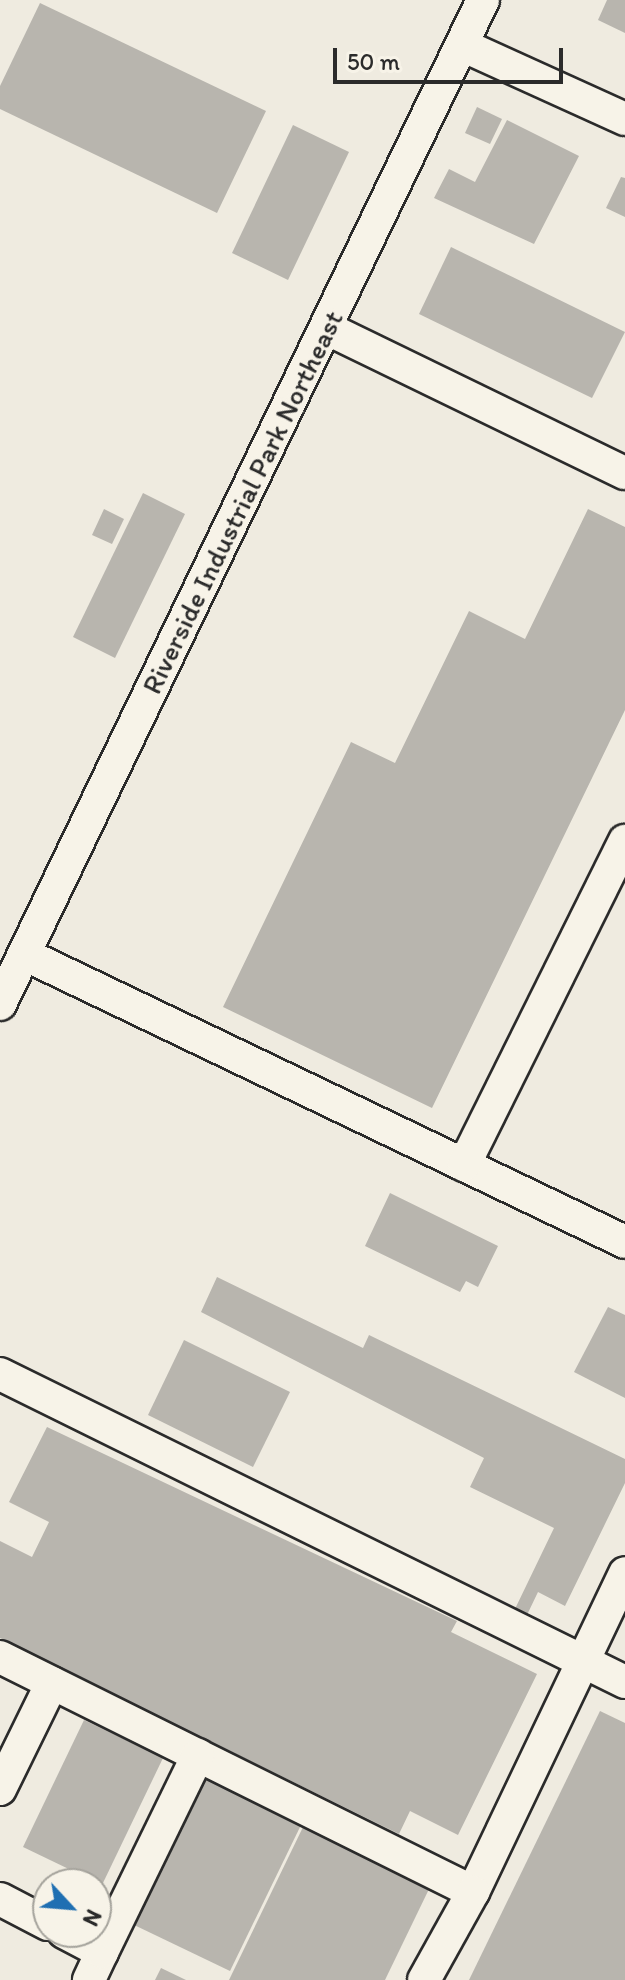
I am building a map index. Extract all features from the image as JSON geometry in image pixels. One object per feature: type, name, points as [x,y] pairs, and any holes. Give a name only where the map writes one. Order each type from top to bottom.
[{"type":"street","name":"Riverside Industrial Park Northeast","points":[[0,1004],[483,0]]},
{"type":"street","points":[[462,45],[625,119]]},
{"type":"street","points":[[326,328],[625,473]]},
{"type":"street","points":[[464,1165],[625,841]]},
{"type":"street","points":[[24,954],[625,1242]]},
{"type":"street","points":[[0,1374],[625,1682]]},
{"type":"street","points":[[424,1980],[473,1892],[625,1573]]},
{"type":"street","points":[[0,1657],[473,1892]]},
{"type":"street","points":[[0,1789],[52,1683]]},
{"type":"street","points":[[79,1948],[96,1966],[198,1755]]},
{"type":"street","points":[[0,1899],[32,1916]]},
{"type":"building","points":[[607,0],[625,0],[625,33],[598,20]]},
{"type":"building","points":[[40,3],[266,111],[217,213],[0,109],[0,86]]},
{"type":"building","points":[[477,107],[502,119],[490,144],[465,133]]},
{"type":"building","points":[[507,120],[579,156],[534,244],[434,198],[449,169],[475,182]]},
{"type":"building","points":[[293,125],[349,152],[288,280],[232,253]]},
{"type":"building","points":[[621,177],[625,178],[625,217],[606,208]]},
{"type":"building","points":[[451,247],[625,332],[592,398],[419,314]]},
{"type":"building","points":[[143,493],[185,514],[115,658],[73,637]]},
{"type":"building","points":[[104,509],[124,519],[112,544],[92,535]]},
{"type":"building","points":[[588,509],[625,527],[625,710],[432,1108],[223,1007],[351,742],[395,763],[469,611],[525,639]]},
{"type":"building","points":[[390,1193],[498,1246],[478,1287],[466,1281],[460,1292],[365,1246]]},
{"type":"building","points":[[217,1277],[363,1348],[369,1335],[625,1459],[625,1483],[565,1606],[538,1592],[526,1617],[514,1611],[554,1528],[470,1487],[484,1458],[201,1312]]},
{"type":"building","points":[[608,1307],[625,1315],[625,1398],[574,1372]]},
{"type":"building","points":[[184,1340],[290,1392],[253,1467],[148,1415]]},
{"type":"building","points":[[47,1427],[457,1621],[451,1632],[537,1674],[458,1835],[410,1811],[399,1834],[0,1638],[0,1541],[32,1557],[49,1522],[9,1502]]},
{"type":"building","points":[[600,1711],[625,1723],[625,1980],[469,1980]]},
{"type":"building","points":[[84,1720],[163,1758],[110,1868],[67,1868],[23,1847]]},
{"type":"building","points":[[202,1776],[301,1825],[230,1971],[130,1923]]},
{"type":"building","points":[[304,1825],[430,1887],[385,1980],[229,1980]]},
{"type":"building","points":[[161,1968],[186,1980],[155,1980]]}]
